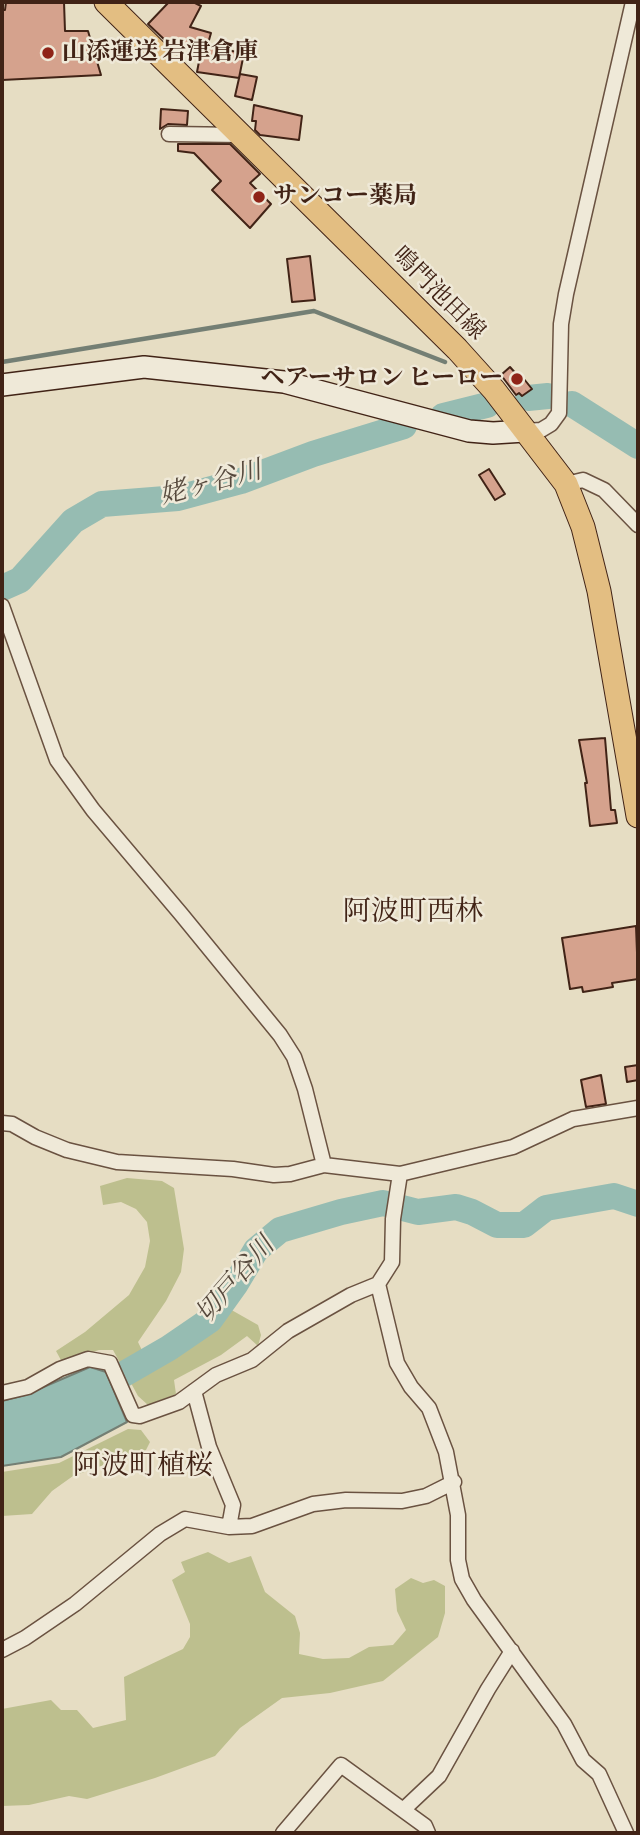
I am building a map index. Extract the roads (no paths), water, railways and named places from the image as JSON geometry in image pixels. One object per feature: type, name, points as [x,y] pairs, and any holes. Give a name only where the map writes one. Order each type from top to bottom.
[{"type":"main road","name":"鳴門池田線","points":[[106,2],[457,349],[494,390],[566,484],[583,527],[599,591],[638,816]]},
{"type":"main road","points":[[2,386],[144,367],[285,382],[468,431],[525,431]]},
{"type":"street","points":[[525,431],[541,430],[551,424],[559,413],[561,324],[566,294],[633,2]]},
{"type":"street","points":[[169,134],[241,135]]},
{"type":"street","points":[[566,484],[583,480],[604,491],[638,524]]},
{"type":"street","points":[[2,606],[57,761],[93,810],[197,934],[294,1057],[324,1165]]},
{"type":"street","points":[[2,1123],[12,1124],[67,1150],[117,1161],[233,1169],[274,1175],[290,1174],[324,1165],[400,1174],[513,1147],[573,1119],[638,1108]]},
{"type":"street","points":[[2,1393],[28,1387],[60,1369],[88,1359],[110,1363],[132,1415],[140,1416],[179,1402],[216,1376],[253,1360],[288,1331],[351,1295],[378,1284],[392,1262],[395,1205],[400,1174]]},
{"type":"street","points":[[378,1284],[397,1363],[411,1387],[429,1408],[446,1452],[454,1482],[458,1515],[458,1560],[462,1579],[474,1600],[564,1724],[583,1760],[599,1774],[626,1833]]},
{"type":"street","points":[[194,1391],[209,1447],[233,1505],[229,1527]]},
{"type":"street","points":[[2,1650],[25,1638],[75,1604],[160,1534],[185,1519],[229,1527],[252,1527],[313,1504],[346,1500],[402,1501],[426,1496],[454,1482]]},
{"type":"street","points":[[403,1810],[439,1776],[512,1651]]},
{"type":"street","points":[[283,1833],[341,1765],[425,1826],[428,1833]]},
{"type":"water","points":[[90,1367],[106,1372],[127,1422],[61,1457],[2,1466],[2,1401],[25,1395]]},
{"type":"waterway","points":[[2,362],[314,311],[445,362]]},
{"type":"waterway","name":"姥ヶ谷川","points":[[528,398],[548,396]]},
{"type":"waterway","name":"姥ヶ谷川","points":[[478,401],[482,406]]},
{"type":"waterway","name":"姥ヶ谷川","points":[[572,404],[638,446]]},
{"type":"waterway","name":"姥ヶ谷川","points":[[443,416],[487,405]]},
{"type":"waterway","name":"姥ヶ谷川","points":[[2,588],[20,580],[73,521],[102,504],[178,498],[241,481],[313,454],[404,426]]},
{"type":"waterway","name":"切戸谷川","points":[[124,1374],[210,1320],[256,1250],[280,1230],[383,1203],[418,1212],[456,1207],[497,1225],[524,1225],[546,1208],[614,1196],[638,1204]]},
{"type":"place","name":"山添運送 岩津倉庫","points":[[48,53]]},
{"type":"place","name":"サンコー薬局","points":[[259,197]]},
{"type":"place","name":"ヘアーサロン ヒーロー","points":[[517,379]]},
{"type":"district","name":"阿波町西林","points":[[413,913]]},
{"type":"district","name":"阿波町植桜","points":[[143,1467]]}]
